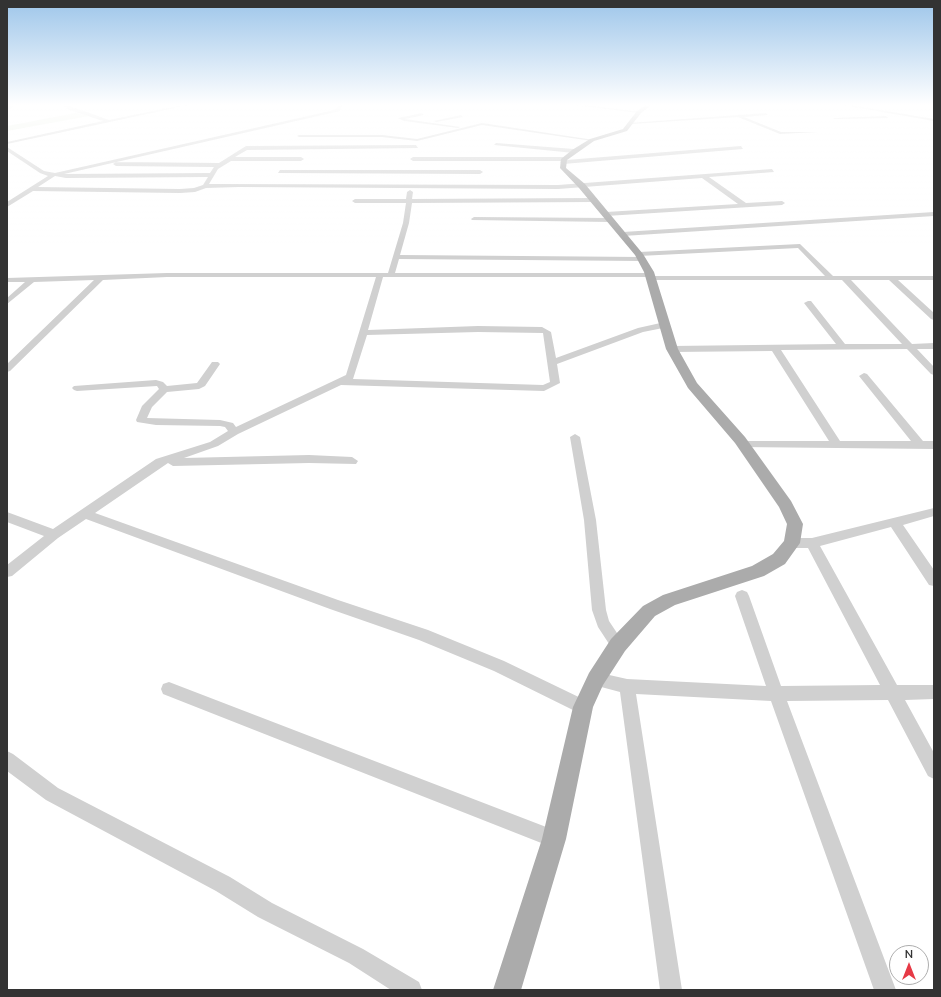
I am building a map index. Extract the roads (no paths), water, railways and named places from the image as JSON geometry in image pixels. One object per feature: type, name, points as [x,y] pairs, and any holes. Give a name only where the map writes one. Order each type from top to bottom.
[{"type":"main road","points":[[507,990],[554,839],[583,707],[596,679],[618,645],[650,612],[669,600],[758,571],[779,559],[792,543],[795,524],[786,505],[744,445],[692,385],[672,349],[650,276],[641,256],[582,186],[568,161],[579,152]]},
{"type":"street","points":[[11,152],[42,172],[52,175],[210,175]]},
{"type":"street","points":[[7,205],[52,175],[150,152]]},
{"type":"street","points":[[205,186],[210,175],[220,165],[241,152]]},
{"type":"street","points":[[391,275],[410,200],[410,172],[415,152]]},
{"type":"street","points":[[528,152],[568,161]]},
{"type":"street","points":[[413,158],[568,161],[695,152]]},
{"type":"street","points":[[229,159],[301,159]]},
{"type":"street","points":[[93,164],[220,165]]},
{"type":"street","points":[[30,189],[180,191],[195,190],[205,186],[251,184],[558,187],[772,171]]},
{"type":"street","points":[[280,172],[480,172]]},
{"type":"street","points":[[703,176],[744,205]]},
{"type":"street","points":[[356,201],[594,200]]},
{"type":"street","points":[[474,219],[608,217],[782,203]]},
{"type":"street","points":[[622,234],[934,214]]},
{"type":"street","points":[[396,257],[641,256],[800,246],[832,279]]},
{"type":"street","points":[[7,572],[54,535],[160,462],[214,444],[234,432],[350,377],[353,372],[380,274]]},
{"type":"street","points":[[7,280],[102,276],[380,274],[832,279],[934,278]]},
{"type":"street","points":[[7,369],[102,276]]},
{"type":"street","points":[[890,278],[934,317]]},
{"type":"street","points":[[845,279],[934,372]]},
{"type":"street","points":[[7,302],[32,280]]},
{"type":"street","points":[[808,303],[843,348]]},
{"type":"street","points":[[553,362],[640,330],[665,326]]},
{"type":"street","points":[[341,382],[544,388],[555,383],[553,362],[547,332],[542,330],[478,329],[363,333]]},
{"type":"street","points":[[672,349],[934,346]]},
{"type":"street","points":[[775,348],[836,444]]},
{"type":"street","points":[[215,364],[202,384],[199,386],[164,389],[147,406],[141,420],[156,422],[214,422],[229,425],[234,432]]},
{"type":"street","points":[[864,376],[920,445]]},
{"type":"street","points":[[77,388],[156,383],[160,384],[164,389]]},
{"type":"street","points":[[575,437],[590,520],[599,610],[603,623],[618,645]]},
{"type":"street","points":[[744,445],[934,445]]},
{"type":"street","points":[[160,462],[309,459],[352,461]]},
{"type":"street","points":[[792,543],[812,543],[934,512]]},
{"type":"street","points":[[86,514],[423,635],[474,657],[500,666],[583,707]]},
{"type":"street","points":[[7,517],[54,535]]},
{"type":"street","points":[[895,523],[934,581]]},
{"type":"street","points":[[812,543],[894,692],[934,770]]},
{"type":"street","points":[[742,596],[776,694],[885,990]]},
{"type":"street","points":[[596,679],[627,686],[696,691],[776,694],[934,692]]},
{"type":"street","points":[[627,686],[671,990]]},
{"type":"street","points":[[169,689],[554,839]]},
{"type":"street","points":[[7,760],[52,794],[223,884],[265,910],[356,956],[411,990]]}]
